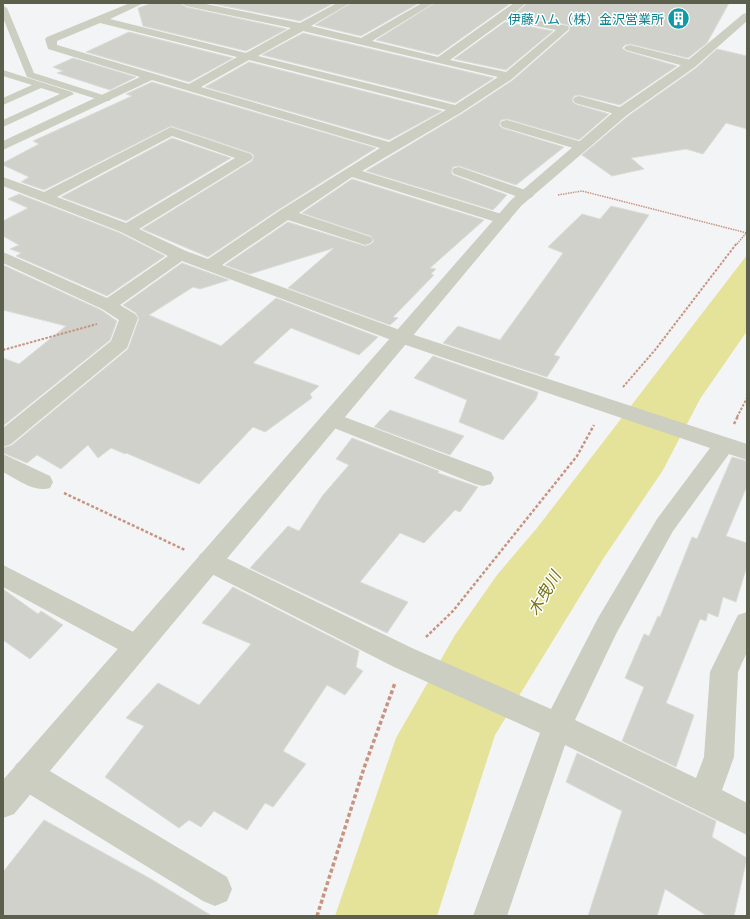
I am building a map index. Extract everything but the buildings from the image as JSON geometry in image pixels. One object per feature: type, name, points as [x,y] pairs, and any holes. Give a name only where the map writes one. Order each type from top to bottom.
[{"type":"street","points":[[138,3],[51,39],[52,47],[150,77],[391,146]]},
{"type":"street","points":[[186,3],[508,76]]},
{"type":"street","points":[[190,88],[345,3]]},
{"type":"street","points":[[363,42],[429,3]]},
{"type":"street","points":[[440,61],[520,3]]},
{"type":"street","points":[[209,266],[350,172],[508,76],[564,28],[503,16]]},
{"type":"street","points":[[3,803],[502,219],[521,199],[580,146],[622,112],[691,64],[747,16]]},
{"type":"street","points":[[98,19],[457,108]]},
{"type":"street","points":[[630,48],[691,64]]},
{"type":"street","points":[[7,141],[106,99],[150,77]]},
{"type":"street","points":[[579,100],[622,112]]},
{"type":"street","points":[[507,124],[580,146]]},
{"type":"street","points":[[45,197],[172,132],[246,157],[127,229]]},
{"type":"street","points":[[459,171],[521,199]]},
{"type":"street","points":[[350,172],[502,219]]},
{"type":"street","points":[[3,181],[127,229],[180,255],[401,337],[610,406],[716,443],[747,452]]},
{"type":"street","points":[[285,214],[365,240]]},
{"type":"street","points":[[108,305],[180,255]]},
{"type":"street","points":[[3,257],[108,305],[129,318],[120,344],[3,439]]},
{"type":"street","points":[[331,419],[483,478]]},
{"type":"street","points":[[490,916],[557,726],[607,626],[665,525],[716,443]]},
{"type":"street","points":[[3,462],[42,482]]},
{"type":"street","points":[[209,561],[404,658],[557,726],[747,819]]},
{"type":"street","points":[[3,575],[136,646]]},
{"type":"street","points":[[704,797],[719,757],[724,672],[747,623]]},
{"type":"street","points":[[27,775],[215,889]]},
{"type":"lane","points":[[3,8],[30,75],[106,99]]},
{"type":"lane","points":[[3,73],[69,94],[3,124]]},
{"type":"lane","points":[[3,82],[15,76]]},
{"type":"lane","points":[[3,102],[41,85]]},
{"type":"path","points":[[317,916],[364,768],[404,658],[453,611],[577,456],[610,406],[712,275],[747,233],[582,191],[521,199]]},
{"type":"path","points":[[3,350],[126,316]]},
{"type":"path","points":[[716,443],[747,398]]},
{"type":"path","points":[[42,482],[209,561]]},
{"type":"water","name":"木曳川","points":[[747,255],[747,331],[700,399],[663,470],[603,559],[495,735],[437,916],[335,916],[396,738],[455,635],[497,575],[537,528]]},
{"type":"place","name":"伊藤ハム（株）金沢営業所","points":[[679,19]]}]
